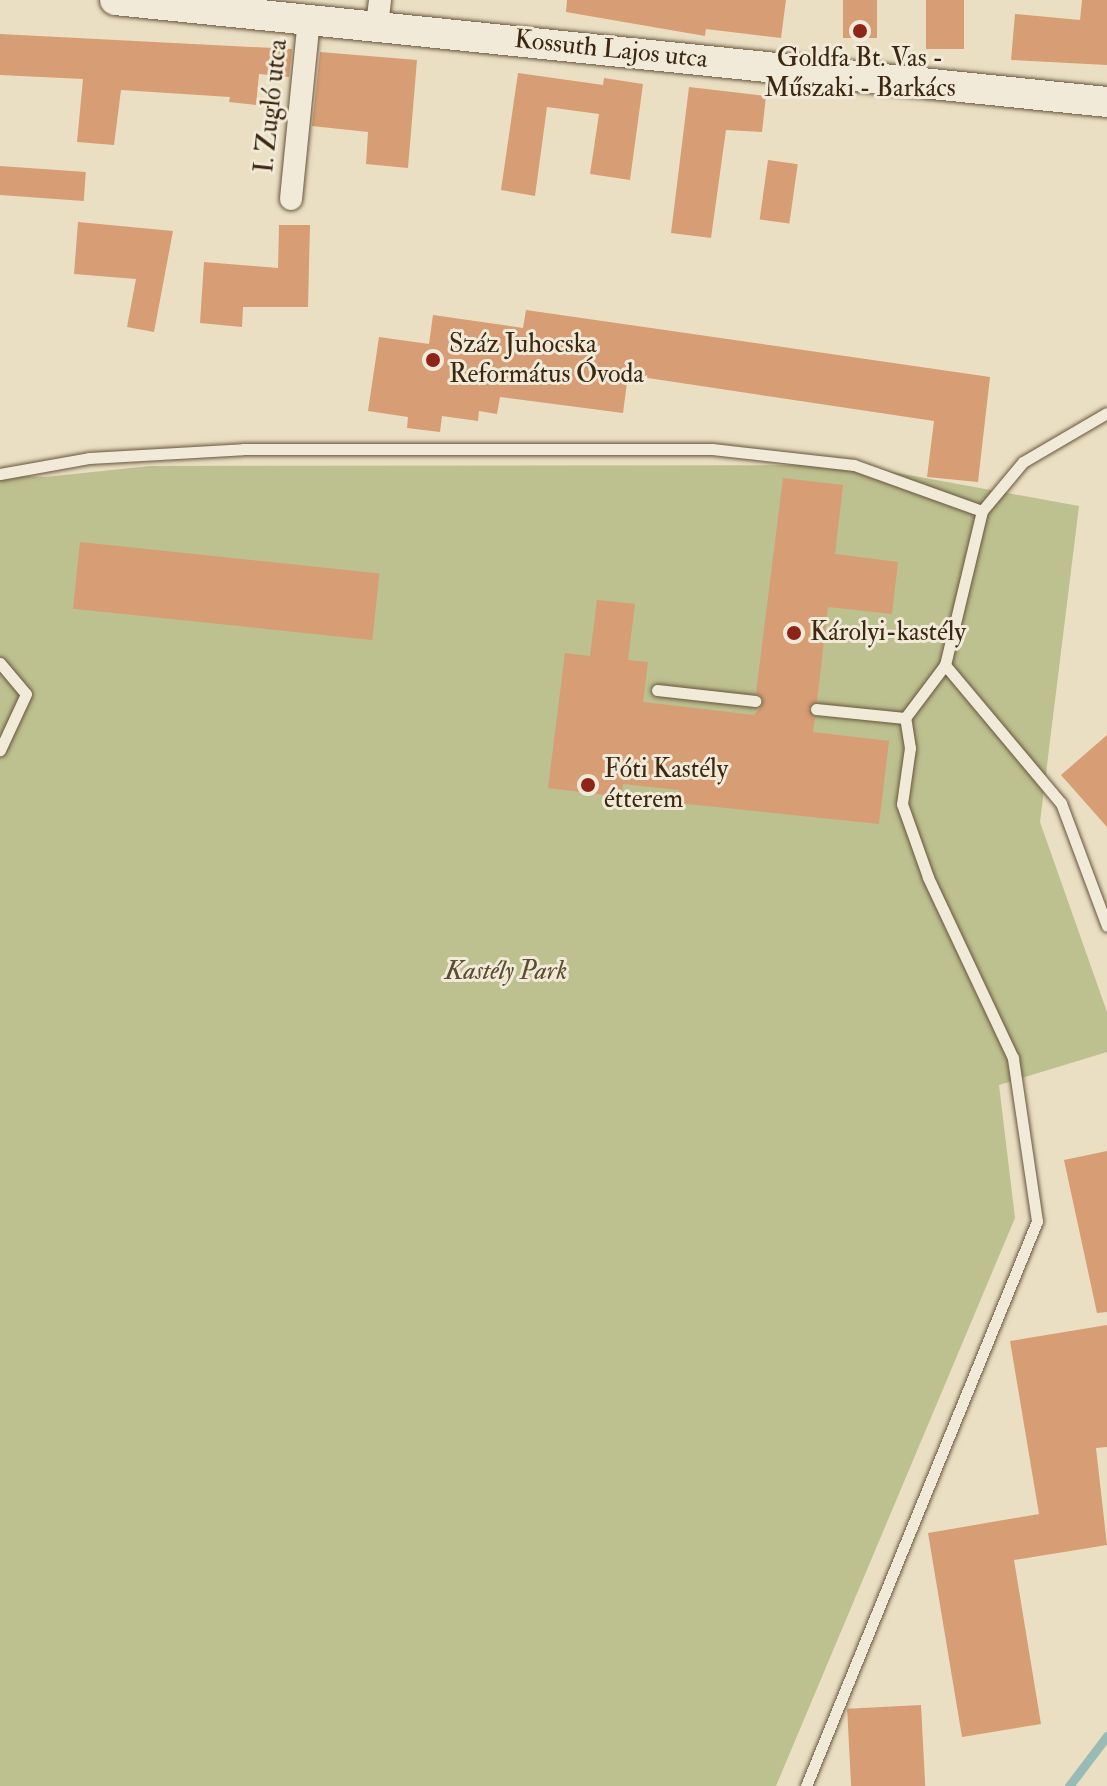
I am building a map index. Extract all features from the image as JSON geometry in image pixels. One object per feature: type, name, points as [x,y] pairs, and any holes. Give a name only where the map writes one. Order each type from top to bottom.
[{"type":"main road","name":"Kossuth Lajos utca","points":[[115,0],[309,18],[378,12],[1107,102]]},
{"type":"street","name":"I. Zugló utca","points":[[291,199],[309,18]]},
{"type":"lane","points":[[806,1786],[1037,1221],[1013,1058],[928,877],[902,804],[910,748],[905,718],[945,665],[982,511],[1023,462],[1107,413]]},
{"type":"lane","points":[[0,474],[89,458],[243,449],[712,449],[854,465],[982,511]]},
{"type":"lane","points":[[0,663],[26,694],[0,750]]},
{"type":"lane","points":[[945,665],[1061,803],[1107,926]]},
{"type":"lane","points":[[657,690],[755,701]]},
{"type":"lane","points":[[816,709],[905,718]]},
{"type":"green space","name":"Kastély Park","points":[[854,465],[1079,506],[1040,822],[1107,1012],[1107,1052],[999,1085],[1015,1218],[776,1786],[0,1786],[0,475],[45,477],[150,466]]},
{"type":"building","points":[[567,0],[786,0],[781,38],[706,29],[705,36],[566,12]]},
{"type":"building","points":[[843,0],[877,0],[877,38],[843,38]]},
{"type":"building","points":[[926,0],[964,0],[964,49],[926,49]]},
{"type":"building","points":[[1082,0],[1107,0],[1107,65],[1011,60],[1015,14],[1080,20]]},
{"type":"building","points":[[0,34],[292,49],[289,77],[259,74],[256,105],[229,102],[230,97],[121,90],[114,145],[77,142],[83,79],[0,75]]},
{"type":"building","points":[[320,52],[417,60],[408,168],[366,164],[368,132],[312,126]]},
{"type":"building","points":[[518,73],[603,85],[604,78],[643,84],[630,180],[590,174],[599,114],[547,107],[535,196],[501,190]]},
{"type":"building","points":[[689,87],[766,96],[762,132],[726,130],[711,238],[671,233]]},
{"type":"building","points":[[768,160],[798,164],[789,224],[760,219]]},
{"type":"building","points":[[0,166],[86,172],[84,201],[0,195]]},
{"type":"building","points":[[78,222],[173,231],[154,332],[127,327],[136,279],[74,274]]},
{"type":"building","points":[[279,225],[310,225],[308,307],[243,307],[242,327],[200,323],[204,262],[278,268]]},
{"type":"building","points":[[526,310],[990,377],[978,482],[927,477],[934,421],[628,375],[623,413],[500,397],[497,414],[479,411],[478,421],[442,416],[440,432],[407,428],[408,417],[368,411],[379,337],[429,344],[433,315],[523,328]]},
{"type":"building","name":"Károlyi-kastély","points":[[783,478],[843,485],[835,554],[898,562],[892,614],[828,607],[817,701],[808,709],[815,717],[813,732],[889,741],[879,824],[678,803],[679,790],[623,784],[621,797],[548,788],[565,653],[590,656],[597,600],[635,604],[628,660],[648,662],[643,702],[754,715],[761,707],[763,698],[756,693]]},
{"type":"building","points":[[80,542],[379,573],[372,640],[73,609]]},
{"type":"building","points":[[1107,735],[1107,827],[1061,775]]},
{"type":"building","points":[[1107,1151],[1107,1312],[1097,1313],[1064,1160]]},
{"type":"building","points":[[1107,1325],[1107,1447],[1096,1448],[1107,1545],[1014,1560],[1041,1724],[962,1737],[928,1533],[1039,1514],[1010,1341]]},
{"type":"building","points":[[921,1705],[925,1786],[851,1786],[847,1709]]},
{"type":"waterway","points":[[1069,1786],[1107,1736]]},
{"type":"place","name":"Goldfa Bt. Vas - Műszaki - Barkács","points":[[860,31]]},
{"type":"place","name":"Száz Juhocska Református Óvoda","points":[[433,360]]},
{"type":"place","name":"Károlyi-kastély","points":[[794,633]]},
{"type":"place","name":"Fóti Kastély étterem","points":[[588,785]]}]
